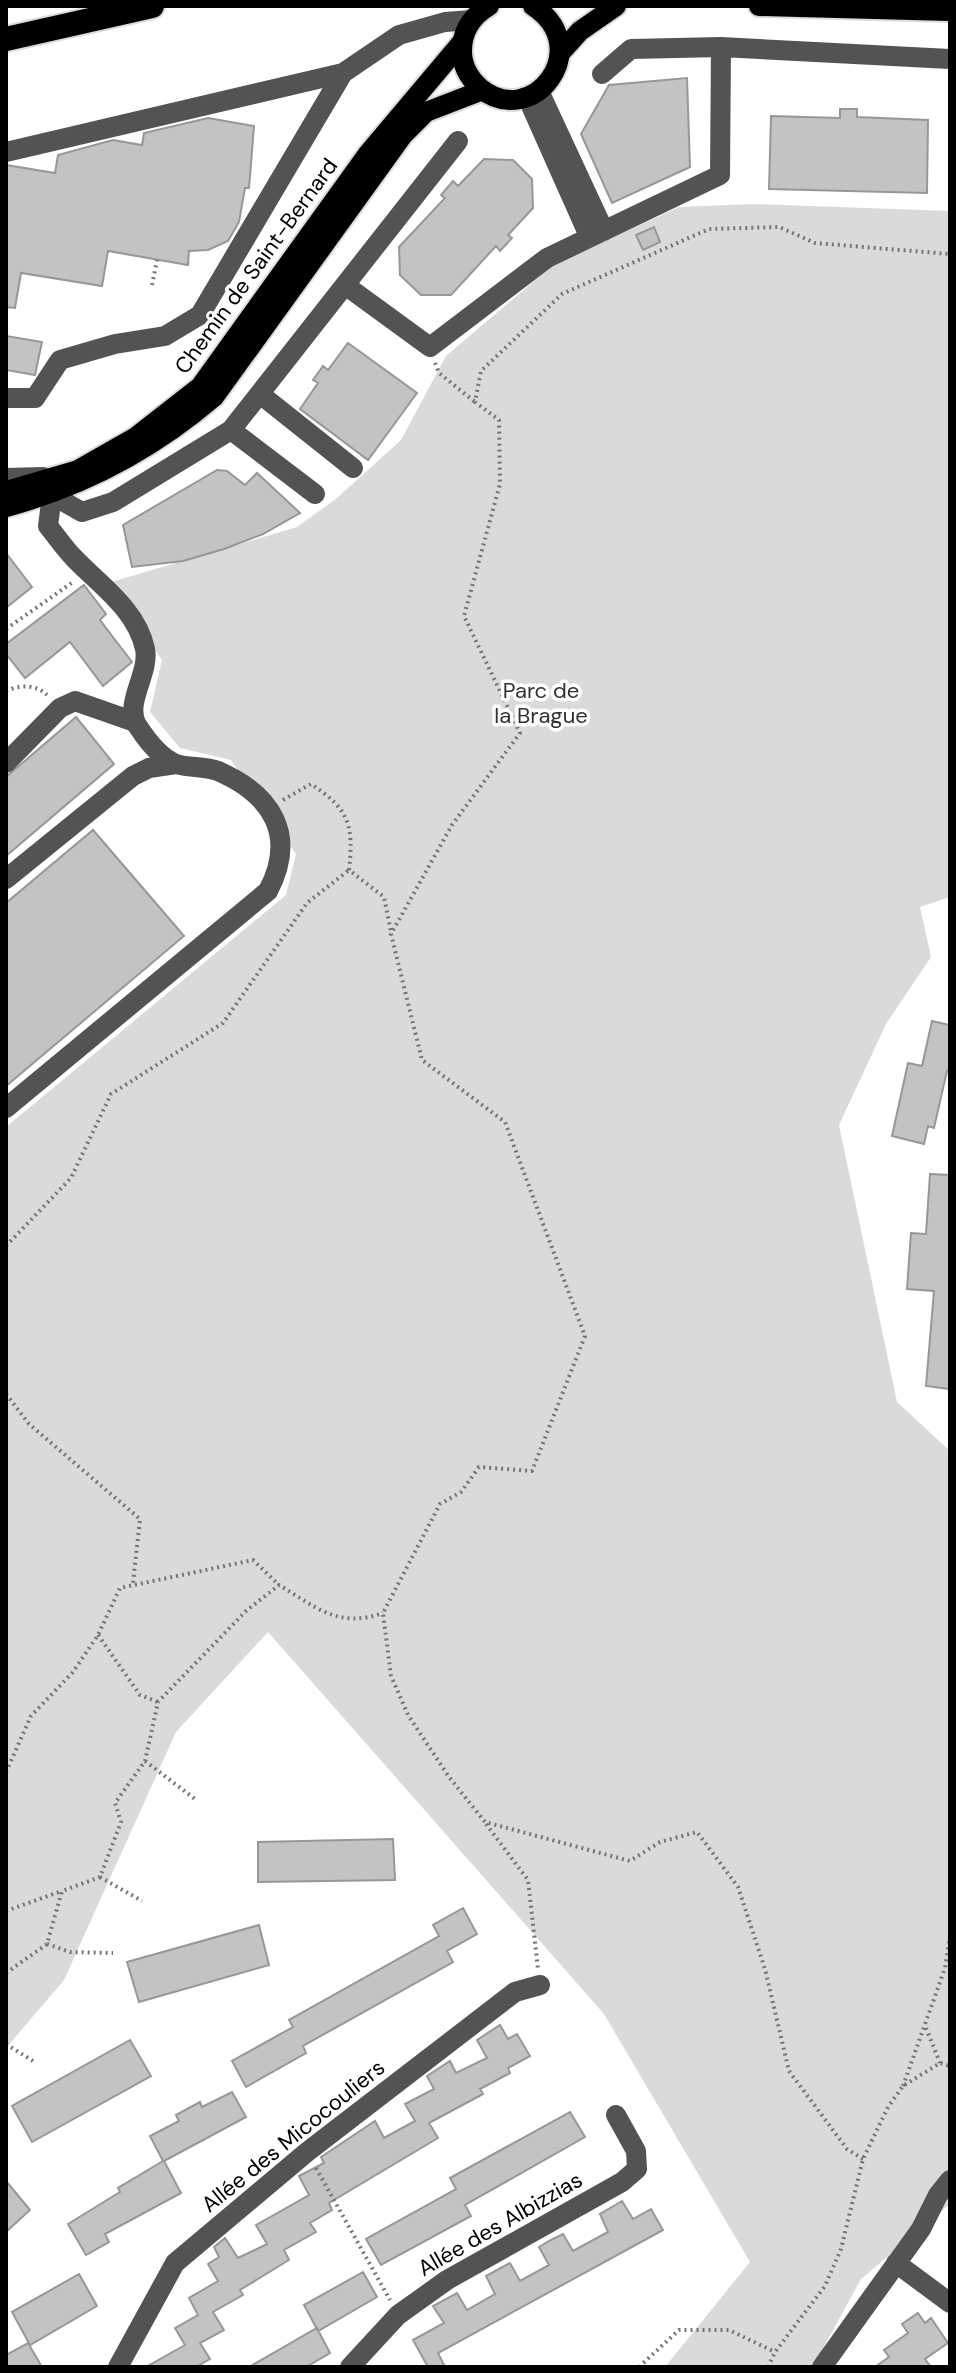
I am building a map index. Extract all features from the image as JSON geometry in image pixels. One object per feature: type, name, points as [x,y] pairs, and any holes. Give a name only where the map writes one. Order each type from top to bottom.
[{"type":"highway","points":[[6,39],[152,6]]},
{"type":"main road","points":[[472,20],[489,6]]},
{"type":"main road","points":[[463,41],[465,69],[483,90],[504,99],[533,94],[558,67],[561,52],[553,24],[533,6]]},
{"type":"main road","points":[[561,52],[580,31],[616,6]]},
{"type":"main road","points":[[759,6],[950,11]]},
{"type":"main road","name":"Chemin de Saint-Bernard","points":[[6,507],[53,486],[136,437],[200,387],[367,155],[463,41],[472,20]]},
{"type":"main road","name":"Chemin de Saint-Bernard","points":[[6,491],[92,479],[175,431],[214,397],[403,135],[426,112],[483,90]]},
{"type":"street","points":[[6,152],[343,73],[399,35],[445,22],[472,20]]},
{"type":"street","points":[[345,285],[430,347],[547,258],[720,175],[721,47]]},
{"type":"street","points":[[602,74],[631,49],[721,47],[950,59]]},
{"type":"street","points":[[6,398],[35,398],[60,360],[115,344],[165,336],[200,315],[343,73]]},
{"type":"street","points":[[533,94],[596,234]]},
{"type":"street","points":[[6,478],[53,486],[82,512],[113,502],[231,430],[458,141]]},
{"type":"street","points":[[260,394],[353,468]]},
{"type":"street","points":[[231,430],[315,494]]},
{"type":"street","points":[[53,486],[48,526],[75,560],[112,592],[144,645],[146,659],[134,706],[135,722]]},
{"type":"street","points":[[6,763],[60,708],[75,701],[135,722],[154,746],[176,764]]},
{"type":"street","points":[[6,879],[133,776],[149,768],[176,764],[216,770],[252,793],[267,809],[284,842],[278,872],[268,891],[6,1108]]},
{"type":"street","name":"Allée des Micocouliers","points":[[118,2367],[175,2263],[307,2152],[515,1992],[540,1985]]},
{"type":"street","name":"Allée des Albizzias","points":[[350,2367],[398,2315],[447,2280],[622,2182],[637,2169],[636,2151],[616,2115]]},
{"type":"street","points":[[822,2367],[921,2229],[950,2180]]},
{"type":"street","points":[[896,2263],[950,2303]]},
{"type":"path","points":[[475,402],[481,371],[562,294],[709,229],[779,227],[815,243],[950,254]]},
{"type":"path","points":[[152,285],[157,260]]},
{"type":"path","points":[[391,934],[452,825],[520,733],[464,616],[500,484],[499,420],[439,373],[430,347]]},
{"type":"path","points":[[6,629],[50,598]]},
{"type":"path","points":[[6,691],[18,686],[41,689],[60,708]]},
{"type":"path","points":[[6,1246],[71,1178],[111,1094],[223,1023],[307,903],[349,870],[351,827],[336,801],[311,784],[267,809]]},
{"type":"path","points":[[349,870],[384,897],[422,1060],[505,1122],[585,1336],[532,1471],[479,1467],[461,1492],[440,1504],[383,1613],[391,1676],[408,1715],[449,1777],[528,1880],[540,1985]]},
{"type":"path","points":[[6,1394],[29,1424],[140,1519],[133,1583]]},
{"type":"path","points":[[6,1772],[31,1716],[73,1672],[98,1635],[120,1588],[253,1560],[279,1585],[325,1614],[361,1621],[383,1613]]},
{"type":"path","points":[[6,1911],[100,1877],[121,1822],[115,1803],[145,1761],[158,1702],[246,1611],[279,1585]]},
{"type":"path","points":[[98,1635],[140,1695],[158,1702]]},
{"type":"path","points":[[145,1761],[195,1799]]},
{"type":"path","points":[[485,1822],[630,1861],[660,1842],[697,1832],[738,1887],[765,1969],[789,2071],[847,2149],[863,2159]]},
{"type":"path","points":[[100,1877],[142,1901]]},
{"type":"path","points":[[6,1973],[47,1944],[62,1891]]},
{"type":"path","points":[[768,2367],[775,2352],[825,2286],[841,2249],[863,2159],[888,2107],[903,2086],[945,1968],[950,1936]]},
{"type":"path","points":[[47,1944],[70,1952],[113,1953]]},
{"type":"path","points":[[925,2026],[940,2063]]},
{"type":"path","points":[[6,2044],[33,2061]]},
{"type":"path","points":[[903,2086],[940,2063],[950,2066]]},
{"type":"path","points":[[307,2152],[398,2315]]},
{"type":"path","points":[[639,2367],[679,2330],[729,2330],[775,2352]]},
{"type":"green space","name":"Parc de la Brague","points":[[752,204],[950,211],[950,897],[920,907],[931,957],[886,1024],[839,1125],[897,1402],[950,1451],[950,2204],[861,2279],[813,2367],[665,2367],[750,2262],[604,2014],[268,1632],[176,1732],[64,1980],[6,2048],[6,1127],[286,895],[296,854],[231,760],[180,748],[150,712],[162,660],[108,583],[297,527],[337,498],[401,440],[446,356],[553,265],[679,207]]},
{"type":"building","points":[[687,78],[690,167],[612,203],[581,134],[609,85]]},
{"type":"building","points":[[840,109],[857,109],[857,117],[928,120],[927,193],[769,189],[771,116],[840,118]]},
{"type":"building","points":[[208,118],[254,126],[249,188],[245,188],[239,222],[228,241],[208,250],[189,251],[188,265],[108,251],[102,286],[21,273],[15,308],[6,307],[6,165],[55,173],[58,155],[113,140],[142,145],[144,133]]},
{"type":"building","points":[[484,159],[513,160],[532,179],[533,208],[508,235],[512,238],[500,251],[496,246],[451,295],[421,295],[400,275],[399,247],[445,198],[441,195],[453,181],[458,186]]},
{"type":"building","points":[[654,227],[660,242],[643,250],[636,235]]},
{"type":"building","points":[[6,336],[42,342],[35,375],[6,370]]},
{"type":"building","points":[[348,343],[417,393],[368,460],[300,409],[318,383],[313,380],[323,366],[328,370]]},
{"type":"building","points":[[217,470],[227,471],[245,485],[257,473],[300,513],[263,534],[224,549],[183,561],[132,567],[123,525]]},
{"type":"building","points":[[6,553],[32,587],[6,608]]},
{"type":"building","points":[[84,585],[106,614],[100,620],[132,662],[103,686],[70,642],[25,678],[6,654],[6,644]]},
{"type":"building","points":[[76,717],[114,764],[6,856],[6,777]]},
{"type":"building","points":[[93,830],[184,936],[6,1086],[6,903]]},
{"type":"building","points":[[932,1021],[950,1025],[950,1072],[947,1071],[934,1128],[928,1126],[924,1144],[892,1136],[908,1063],[922,1066]]},
{"type":"building","points":[[930,1174],[950,1175],[950,1389],[926,1386],[934,1291],[907,1289],[911,1233],[926,1234]]},
{"type":"building","points":[[393,1839],[395,1880],[258,1882],[258,1842]]},
{"type":"building","points":[[463,1908],[477,1934],[447,1951],[453,1962],[303,2046],[306,2053],[246,2087],[232,2061],[293,2027],[289,2020],[439,1936],[433,1925]]},
{"type":"building","points":[[259,1925],[269,1965],[139,2002],[127,1962]]},
{"type":"building","points":[[500,2025],[508,2039],[517,2034],[530,2056],[508,2068],[510,2073],[480,2089],[483,2094],[429,2123],[438,2138],[329,2203],[332,2210],[310,2223],[316,2232],[284,2250],[289,2260],[240,2290],[243,2295],[213,2312],[224,2330],[200,2343],[210,2359],[196,2367],[146,2367],[185,2345],[175,2328],[198,2315],[189,2298],[218,2281],[208,2264],[219,2257],[214,2247],[225,2238],[238,2258],[267,2244],[256,2225],[309,2195],[299,2176],[324,2163],[321,2157],[375,2121],[384,2138],[415,2121],[405,2104],[434,2089],[427,2076],[450,2061],[456,2073],[487,2058],[477,2040]]},
{"type":"building","points":[[130,2040],[151,2076],[32,2142],[12,2106]]},
{"type":"building","points":[[232,2092],[246,2117],[164,2161],[181,2193],[105,2234],[109,2242],[86,2255],[68,2224],[163,2161],[150,2136],[179,2121],[176,2115],[200,2102],[202,2107]]},
{"type":"building","points":[[570,2112],[585,2137],[465,2205],[471,2216],[381,2265],[366,2239],[456,2189],[450,2178]]},
{"type":"building","points":[[6,2181],[30,2210],[6,2232]]},
{"type":"building","points":[[622,2201],[633,2219],[651,2209],[663,2230],[438,2353],[445,2367],[428,2367],[413,2340],[444,2323],[433,2306],[457,2293],[467,2310],[495,2294],[486,2276],[510,2263],[520,2281],[549,2265],[539,2247],[563,2234],[573,2251],[608,2232],[600,2214]]},
{"type":"building","points":[[363,2272],[377,2297],[318,2331],[304,2305]]},
{"type":"building","points":[[79,2274],[97,2306],[30,2345],[12,2312]]},
{"type":"building","points":[[918,2313],[925,2323],[931,2318],[948,2343],[925,2359],[931,2367],[875,2367],[889,2357],[884,2350],[908,2333],[902,2324]]},
{"type":"building","points":[[317,2328],[330,2353],[306,2367],[249,2367]]},
{"type":"building","points":[[28,2343],[42,2367],[6,2367],[6,2355]]}]
